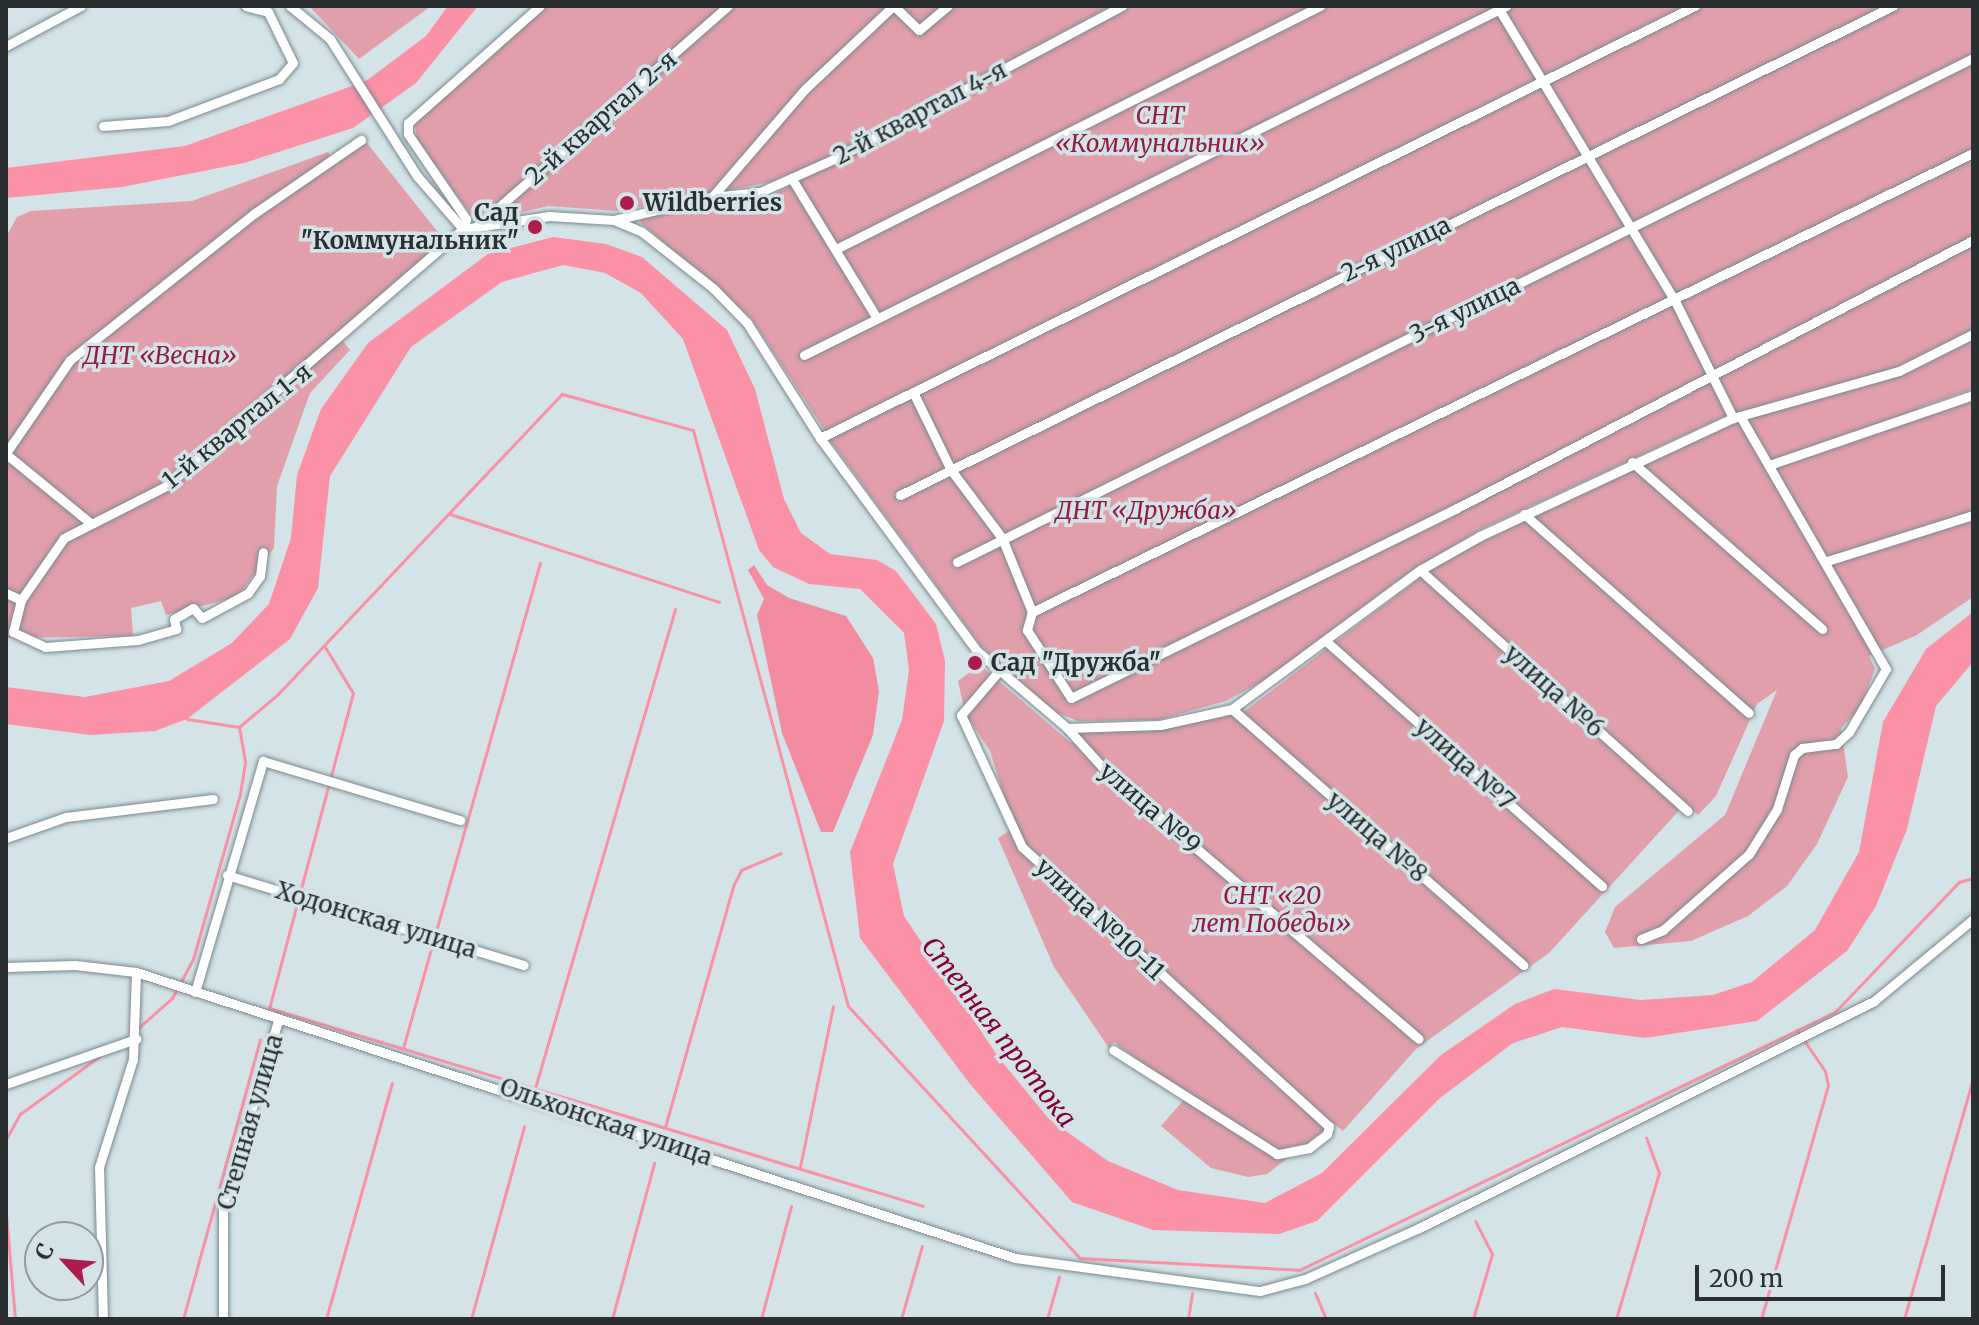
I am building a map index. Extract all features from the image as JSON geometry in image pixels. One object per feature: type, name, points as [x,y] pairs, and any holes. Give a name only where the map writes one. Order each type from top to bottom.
[{"type":"street","points":[[6,46],[81,6]]},
{"type":"street","points":[[103,126],[168,121],[279,79],[293,63],[268,12],[246,6]]},
{"type":"street","points":[[290,6],[339,53],[417,176],[468,229]]},
{"type":"street","points":[[468,229],[466,219],[408,134],[408,123],[540,6]]},
{"type":"street","name":"2-й квартал 2-я","points":[[468,229],[728,6]]},
{"type":"street","points":[[712,197],[805,89],[894,6],[919,30],[948,6]]},
{"type":"street","name":"2-й квартал 4-я","points":[[614,220],[638,211],[712,197],[760,192],[792,179],[1122,6]]},
{"type":"street","points":[[836,249],[1320,6]]},
{"type":"street","points":[[820,438],[1695,6]]},
{"type":"street","name":"2-я улица","points":[[900,495],[1893,6]]},
{"type":"street","points":[[804,355],[1501,7],[1584,156],[1675,301],[1737,417],[1886,660],[1865,712],[1849,732],[1836,744],[1802,748],[1794,755],[1777,809],[1749,854],[1663,930],[1641,939]]},
{"type":"street","name":"3-я улица","points":[[957,562],[1973,58]]},
{"type":"street","points":[[89,522],[6,454],[70,360],[255,213],[361,140]]},
{"type":"street","points":[[1032,612],[1973,153]]},
{"type":"street","points":[[792,179],[877,318]]},
{"type":"street","points":[[468,229],[549,216],[614,220]]},
{"type":"street","name":"улица №9","points":[[614,220],[685,262],[747,323],[820,438],[998,672],[1067,728],[1105,770],[1419,1039]]},
{"type":"street","name":"1-й квартал 1-я","points":[[21,600],[64,538],[89,522],[166,486],[468,229]]},
{"type":"street","points":[[913,392],[951,470],[1002,538],[1032,612],[1027,630],[1071,698],[1973,240]]},
{"type":"street","points":[[1067,728],[1160,725],[1232,709],[1327,642],[1420,570],[1524,514],[1632,462],[1737,417],[1899,371],[1973,334]]},
{"type":"street","points":[[1769,465],[1973,395]]},
{"type":"street","points":[[1632,462],[1822,629]]},
{"type":"street","points":[[1524,514],[1749,713]]},
{"type":"street","points":[[1827,561],[1973,515]]},
{"type":"street","points":[[6,593],[21,600],[13,632],[45,647],[138,640],[176,629],[174,619],[193,608],[202,618],[248,593],[260,576],[263,552]]},
{"type":"street","name":"улица №6","points":[[1420,570],[1688,811]]},
{"type":"street","name":"улица №7","points":[[1327,642],[1602,886]]},
{"type":"street","name":"улица №10-11","points":[[998,672],[961,715],[1022,847],[1329,1126],[1319,1143],[1277,1154],[1113,1050]]},
{"type":"street","name":"улица №8","points":[[1232,709],[1523,965]]},
{"type":"street","points":[[195,992],[257,767],[266,761],[460,820]]},
{"type":"street","points":[[6,838],[66,817],[213,799]]},
{"type":"street","name":"Ходонская улица","points":[[227,875],[524,965]]},
{"type":"street","name":"Ольхонская улица","points":[[6,967],[75,965],[136,972],[278,1021],[395,1052],[1015,1258],[1260,1291],[1305,1279],[1874,1001],[1973,919]]},
{"type":"street","points":[[103,1319],[99,1167],[124,1102],[136,1039],[136,972]]},
{"type":"street","name":"Степная улица","points":[[223,1319],[223,1205],[278,1021]]},
{"type":"street","points":[[6,1084],[136,1039]]},
{"type":"green space","points":[[309,6],[431,6],[359,59]]},
{"type":"green space","points":[[547,6],[1111,6],[835,155],[771,182],[617,211],[548,206],[519,213],[504,199],[489,212],[471,215],[417,141],[415,123]]},
{"type":"green space","name":"СНТ «Коммунальник»","points":[[1133,6],[1685,6],[825,431],[751,318],[641,223],[638,211],[647,215],[725,201],[743,210]]},
{"type":"green space","points":[[1704,6],[1973,6],[1973,389],[1918,408],[1923,416],[1973,399],[1973,597],[1917,635],[1869,656],[1875,669],[1860,709],[1841,728],[1848,777],[1817,844],[1787,886],[1748,916],[1691,941],[1614,948],[1605,932],[1615,907],[1725,815],[1777,690],[1757,704],[1716,796],[1698,815],[1685,804],[1549,953],[1416,1049],[1343,1131],[1333,1123],[1267,1174],[1248,1177],[1211,1168],[1161,1126],[1187,1096],[1114,1042],[1109,1048],[1054,967],[998,838],[1014,828],[990,751],[965,713],[958,681],[980,665],[1071,743],[1084,731],[1163,728],[1245,711],[1442,561],[1724,425],[1779,405],[1723,417],[1481,529],[1394,583],[1279,672],[1226,701],[1158,720],[1078,721],[1045,708],[981,646],[829,439]]},
{"type":"green space","name":"ДНТ «Весна»","points":[[367,143],[445,241],[338,335],[350,350],[310,393],[277,486],[274,548],[237,597],[166,615],[161,601],[131,608],[133,636],[6,638],[6,237],[17,217],[31,211],[192,201],[328,152],[336,163]]},
{"type":"shaded area","points":[[448,6],[478,6],[416,83],[353,128],[244,163],[122,187],[6,198],[6,168],[185,146],[366,81],[426,36]]},
{"type":"shaded area","points":[[553,237],[606,244],[642,257],[727,330],[755,389],[784,499],[801,533],[830,554],[877,560],[896,571],[936,624],[945,661],[944,721],[893,864],[904,916],[999,1058],[1049,1119],[1108,1161],[1178,1190],[1265,1203],[1322,1173],[1441,1055],[1515,1004],[1554,989],[1641,1000],[1713,995],[1752,982],[1815,930],[1859,852],[1883,722],[1926,649],[1973,612],[1973,662],[1936,706],[1907,829],[1876,906],[1847,951],[1757,1021],[1645,1038],[1562,1027],[1513,1043],[1440,1098],[1317,1221],[1279,1234],[1153,1230],[1072,1202],[970,1084],[860,938],[850,852],[902,720],[909,670],[904,633],[860,589],[809,584],[773,567],[759,550],[683,339],[641,293],[605,273],[563,265],[502,282],[411,347],[330,476],[318,588],[290,639],[187,719],[155,731],[90,735],[6,724],[6,687],[85,697],[169,681],[232,643],[269,604],[291,538],[297,475],[321,409],[368,343],[488,254]]},
{"type":"shaded area","points":[[754,565],[767,585],[789,598],[846,616],[873,658],[879,691],[873,735],[833,832],[821,832],[782,733],[757,615],[764,599],[748,570]]},
{"type":"waterway","points":[[187,719],[239,727],[278,694],[562,394],[693,430],[848,1006],[1080,1258],[1299,1270],[1835,1012],[1959,882],[1973,878]]},
{"type":"waterway","points":[[450,514],[719,602]]},
{"type":"waterway","points":[[403,1048],[540,563]]},
{"type":"waterway","points":[[535,1088],[675,609]]},
{"type":"waterway","points":[[325,647],[353,693],[269,1008],[923,1206]]},
{"type":"waterway","points":[[136,1030],[172,998],[193,959],[240,794],[245,761],[239,727]]},
{"type":"waterway","points":[[665,1127],[733,886],[741,870],[781,853]]},
{"type":"waterway","points":[[800,1167],[833,1006]]},
{"type":"waterway","points":[[1761,1319],[1828,1085],[1825,1071],[1797,1030]]},
{"type":"waterway","points":[[183,1319],[260,1039]]},
{"type":"waterway","points":[[6,1139],[20,1114],[104,1053]]},
{"type":"waterway","points":[[1904,1319],[1973,1078]]},
{"type":"waterway","points":[[326,1319],[392,1083]]},
{"type":"waterway","points":[[471,1319],[524,1126]]},
{"type":"waterway","points":[[1616,1319],[1659,1173],[1646,1137]]},
{"type":"waterway","points":[[612,1319],[654,1163]]},
{"type":"waterway","points":[[761,1319],[791,1206]]},
{"type":"waterway","points":[[6,1214],[15,1319]]},
{"type":"waterway","points":[[1473,1319],[1492,1254],[1475,1221]]},
{"type":"waterway","points":[[901,1319],[922,1246]]},
{"type":"waterway","points":[[1047,1319],[1059,1277]]},
{"type":"waterway","points":[[1188,1319],[1192,1293]]},
{"type":"waterway","points":[[1315,1293],[1326,1319]]},
{"type":"place","name":"Wildberries","points":[[627,203]]},
{"type":"place","name":"Сад \"Коммунальник\"","points":[[535,227]]},
{"type":"place","name":"Сад \"Дружба\"","points":[[975,663]]},
{"type":"park label","name":"ДНТ «Дружба»","points":[[1146,511]]},
{"type":"park label","name":"СНТ «20 лет Победы»","points":[[1272,910]]},
{"type":"water label","name":"Степная протока","points":[[999,1032]]}]
